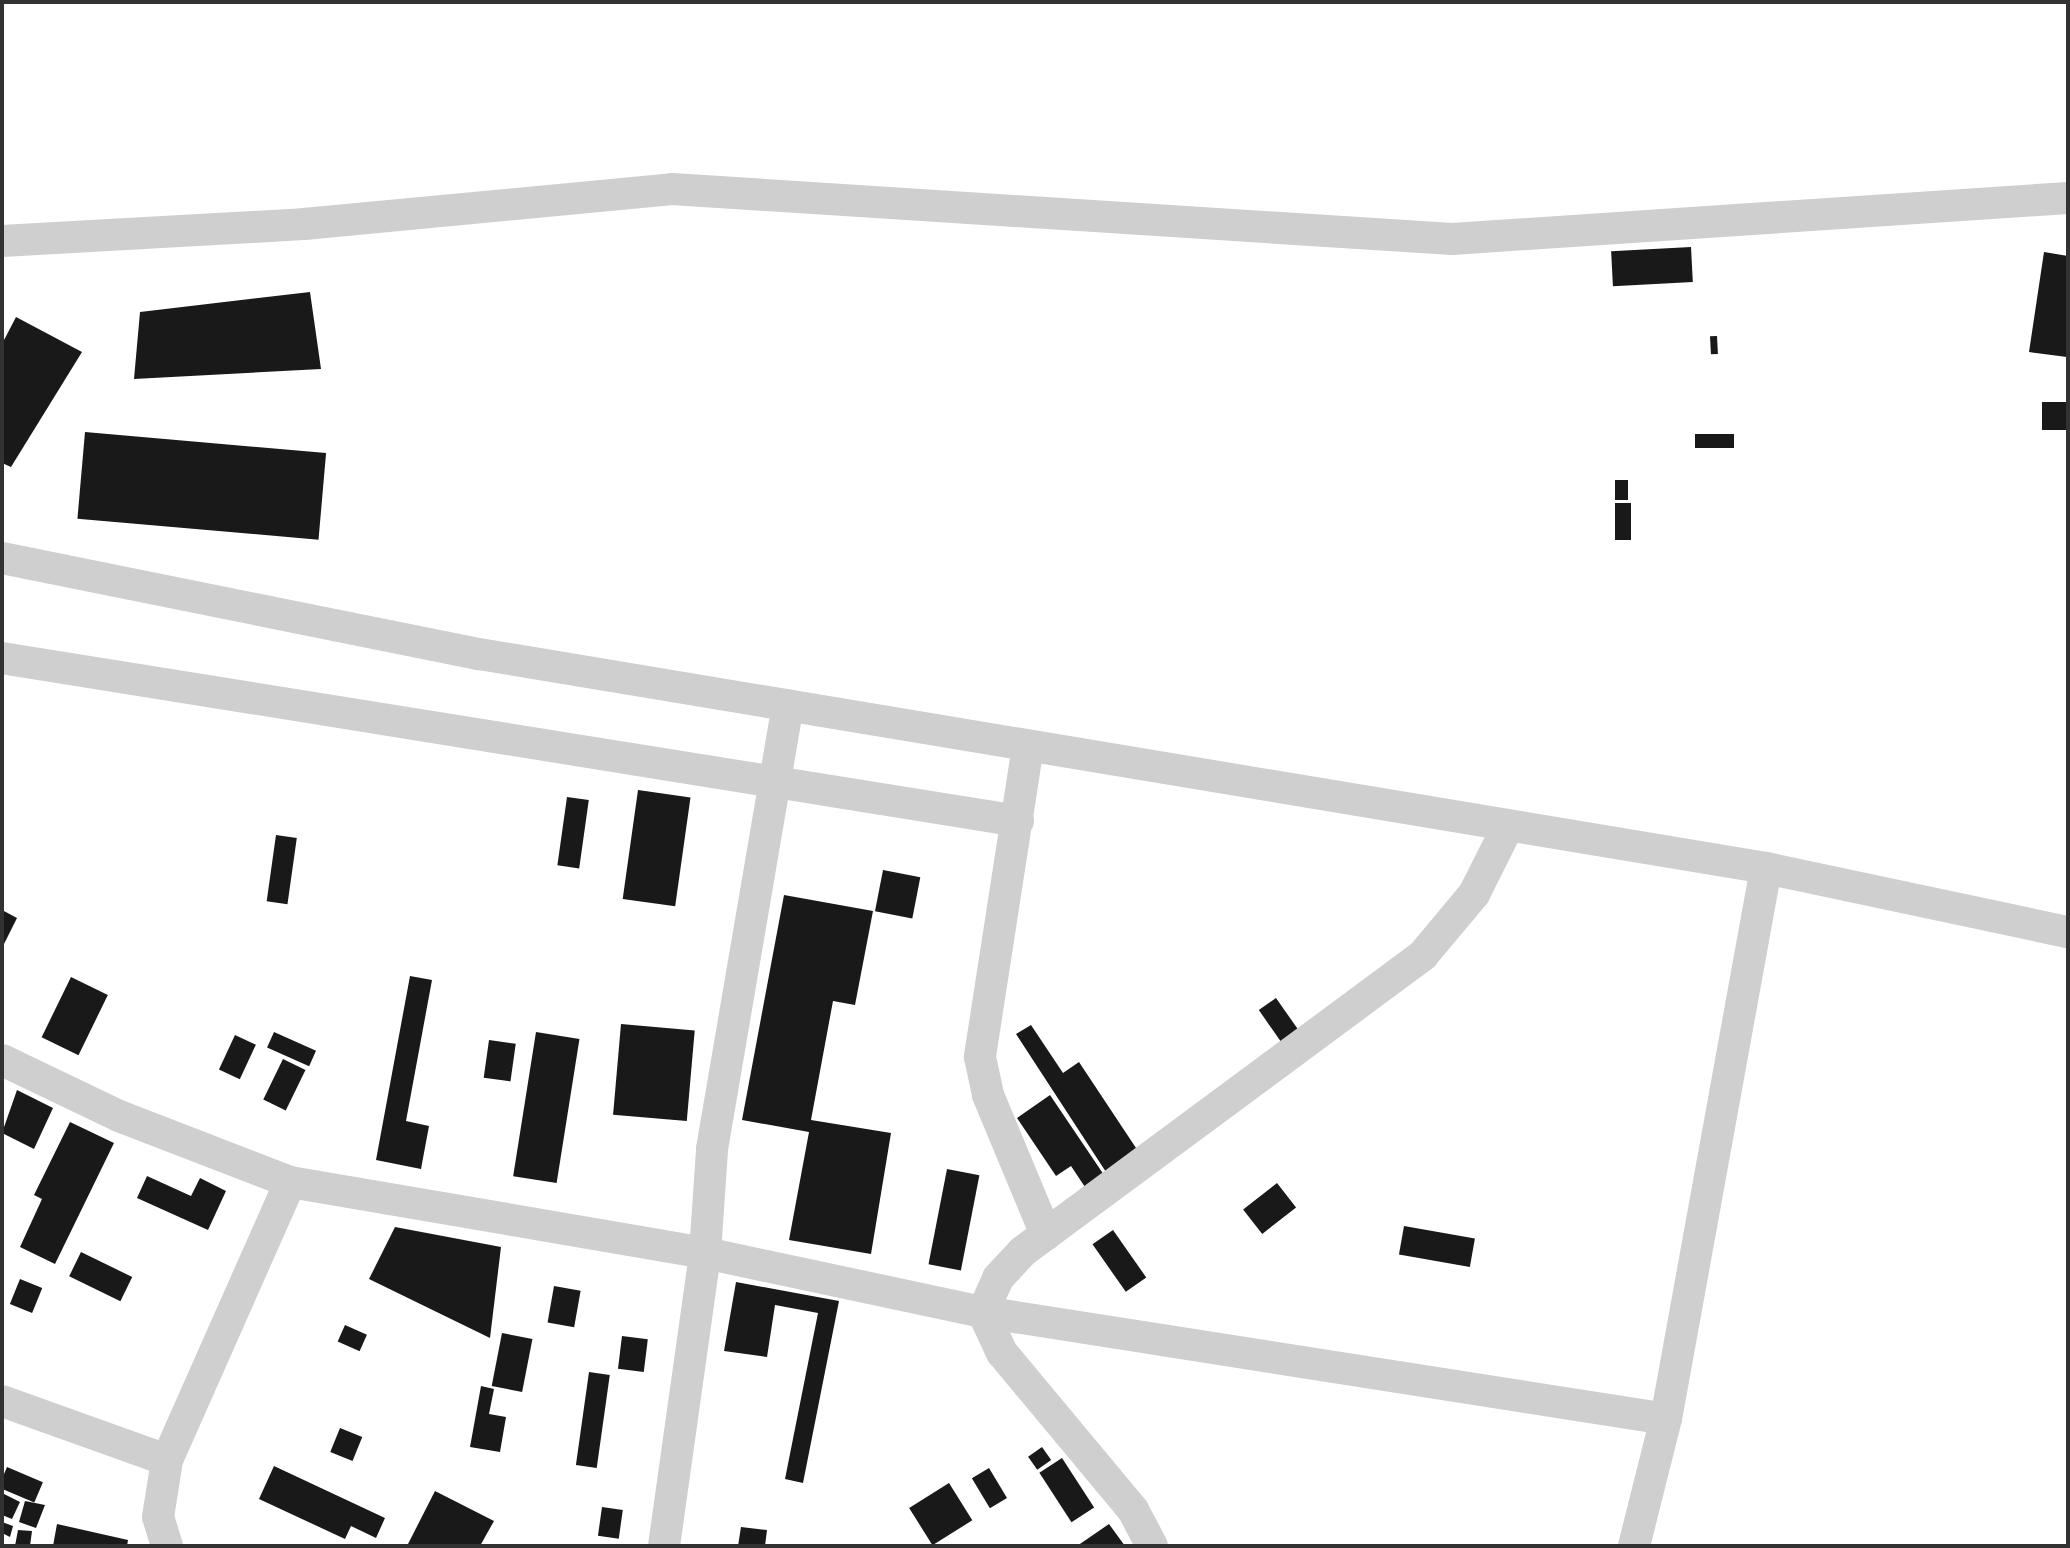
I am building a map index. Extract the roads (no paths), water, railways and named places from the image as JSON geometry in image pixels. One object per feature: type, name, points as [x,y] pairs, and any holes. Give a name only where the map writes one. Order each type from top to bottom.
[{"type":"street","points":[[2,241],[304,224],[672,189],[1452,239],[2068,198]]},
{"type":"street","points":[[2,558],[247,611],[1028,746],[1766,869],[2068,932]]},
{"type":"street","points":[[2,658],[1018,821]]},
{"type":"street","points":[[664,1546],[705,1253],[712,1149],[788,705]]},
{"type":"street","points":[[1028,746],[980,1056],[988,1095],[1046,1234]]},
{"type":"street","points":[[984,1312],[1008,1264],[1423,955],[1474,894],[1508,826]]},
{"type":"street","points":[[1634,1546],[1667,1419],[1715,1126],[1766,869]]},
{"type":"street","points":[[2,1060],[119,1116],[290,1182],[705,1253],[984,1312],[1667,1419]]},
{"type":"street","points":[[167,1546],[158,1517],[167,1460],[290,1182]]},
{"type":"street","points":[[984,1312],[1002,1353],[1133,1510],[1152,1546]]},
{"type":"street","points":[[2,1401],[167,1460]]}]
